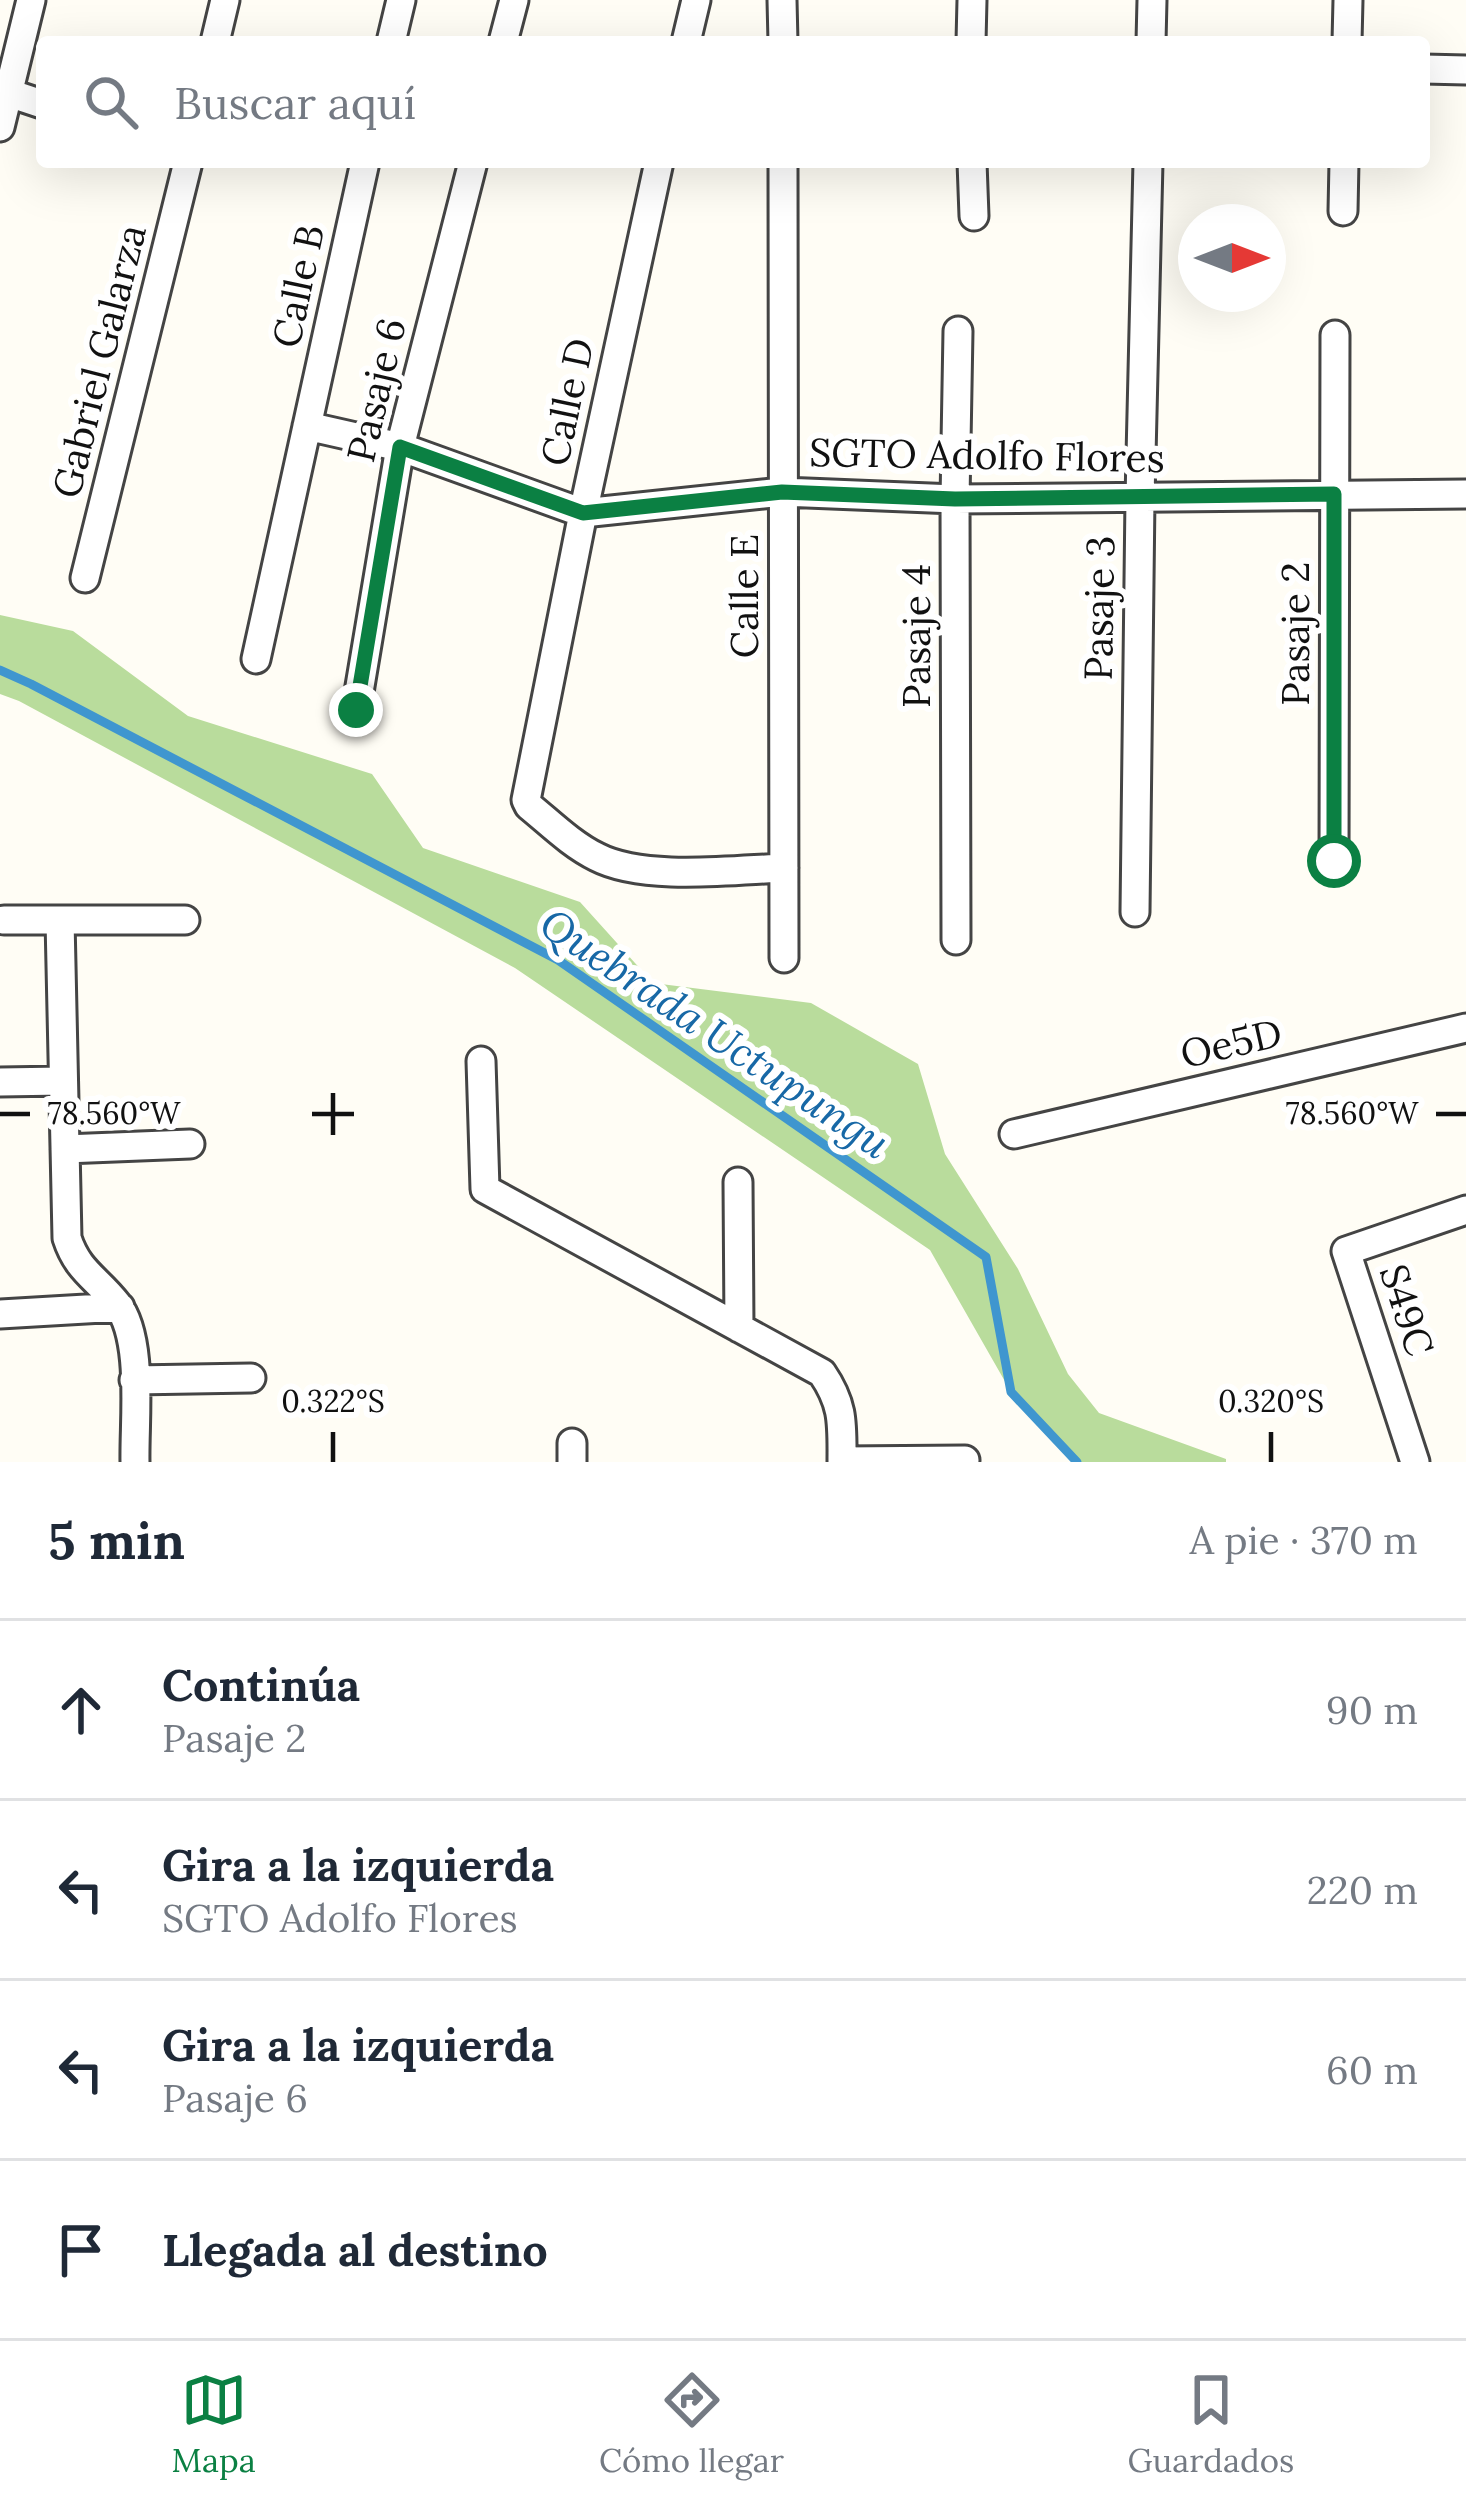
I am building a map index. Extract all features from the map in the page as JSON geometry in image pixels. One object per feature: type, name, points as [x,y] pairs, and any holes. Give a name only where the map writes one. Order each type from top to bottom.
[{"type":"street","points":[[0,127],[5,91],[31,0]]},
{"type":"street","points":[[216,36],[225,0]]},
{"type":"street","points":[[393,36],[401,0]]},
{"type":"street","points":[[505,36],[514,0]]},
{"type":"street","points":[[687,36],[696,0]]},
{"type":"street","points":[[782,0],[783,36]]},
{"type":"street","points":[[970,36],[972,0]]},
{"type":"street","points":[[1151,36],[1152,0]]},
{"type":"street","points":[[1347,36],[1348,0]]},
{"type":"street","points":[[1430,69],[1466,70]]},
{"type":"street","points":[[5,91],[36,102]]},
{"type":"street","name":"Gabriel Galarza","points":[[86,578],[187,168]]},
{"type":"street","name":"Calle B","points":[[256,659],[364,168]]},
{"type":"street","name":"Pasaje 6","points":[[356,710],[400,447],[470,168]]},
{"type":"street","name":"Calle D","points":[[658,168],[526,800],[599,859],[632,868],[670,872],[784,868]]},
{"type":"street","name":"Calle E","points":[[783,168],[784,958]]},
{"type":"street","points":[[972,168],[974,216]]},
{"type":"street","name":"Pasaje 3","points":[[1135,911],[1148,168]]},
{"type":"street","points":[[1343,211],[1344,168]]},
{"type":"street","name":"Pasaje 4","points":[[956,940],[958,332]]},
{"type":"street","name":"Pasaje 2","points":[[1334,861],[1335,335]]},
{"type":"street","name":"SGTO Adolfo Flores","points":[[307,426],[400,447],[583,513],[782,492],[955,499],[1466,494]]},
{"type":"street","points":[[4,920],[185,920]]},
{"type":"street","points":[[60,920],[67,1238],[86,1274],[120,1306],[130,1333],[135,1462]]},
{"type":"street","name":"Oe5D","points":[[1014,1134],[1466,1028]]},
{"type":"street","points":[[481,1061],[485,1190],[822,1372],[842,1414],[842,1462],[965,1460]]},
{"type":"street","points":[[0,1082],[63,1081]]},
{"type":"street","points":[[65,1149],[190,1144]]},
{"type":"street","points":[[738,1182],[740,1328]]},
{"type":"street","name":"S49C","points":[[1415,1462],[1346,1251],[1466,1210]]},
{"type":"street","points":[[0,1313],[120,1306]]},
{"type":"street","points":[[134,1380],[251,1378]]},
{"type":"green space","points":[[0,615],[73,631],[188,716],[372,774],[423,848],[580,902],[653,983],[811,1003],[918,1064],[945,1154],[1018,1269],[1068,1374],[1099,1413],[1226,1462],[1077,1462],[1011,1392],[930,1250],[515,968],[0,694]]},
{"type":"waterway","name":"Quebrada Uctupungu","points":[[0,670],[558,960],[986,1257],[1011,1392],[1077,1462]]},
{"type":"route","points":[[356,710],[400,447],[583,513],[782,492],[955,499],[1334,494],[1334,861]]}]
